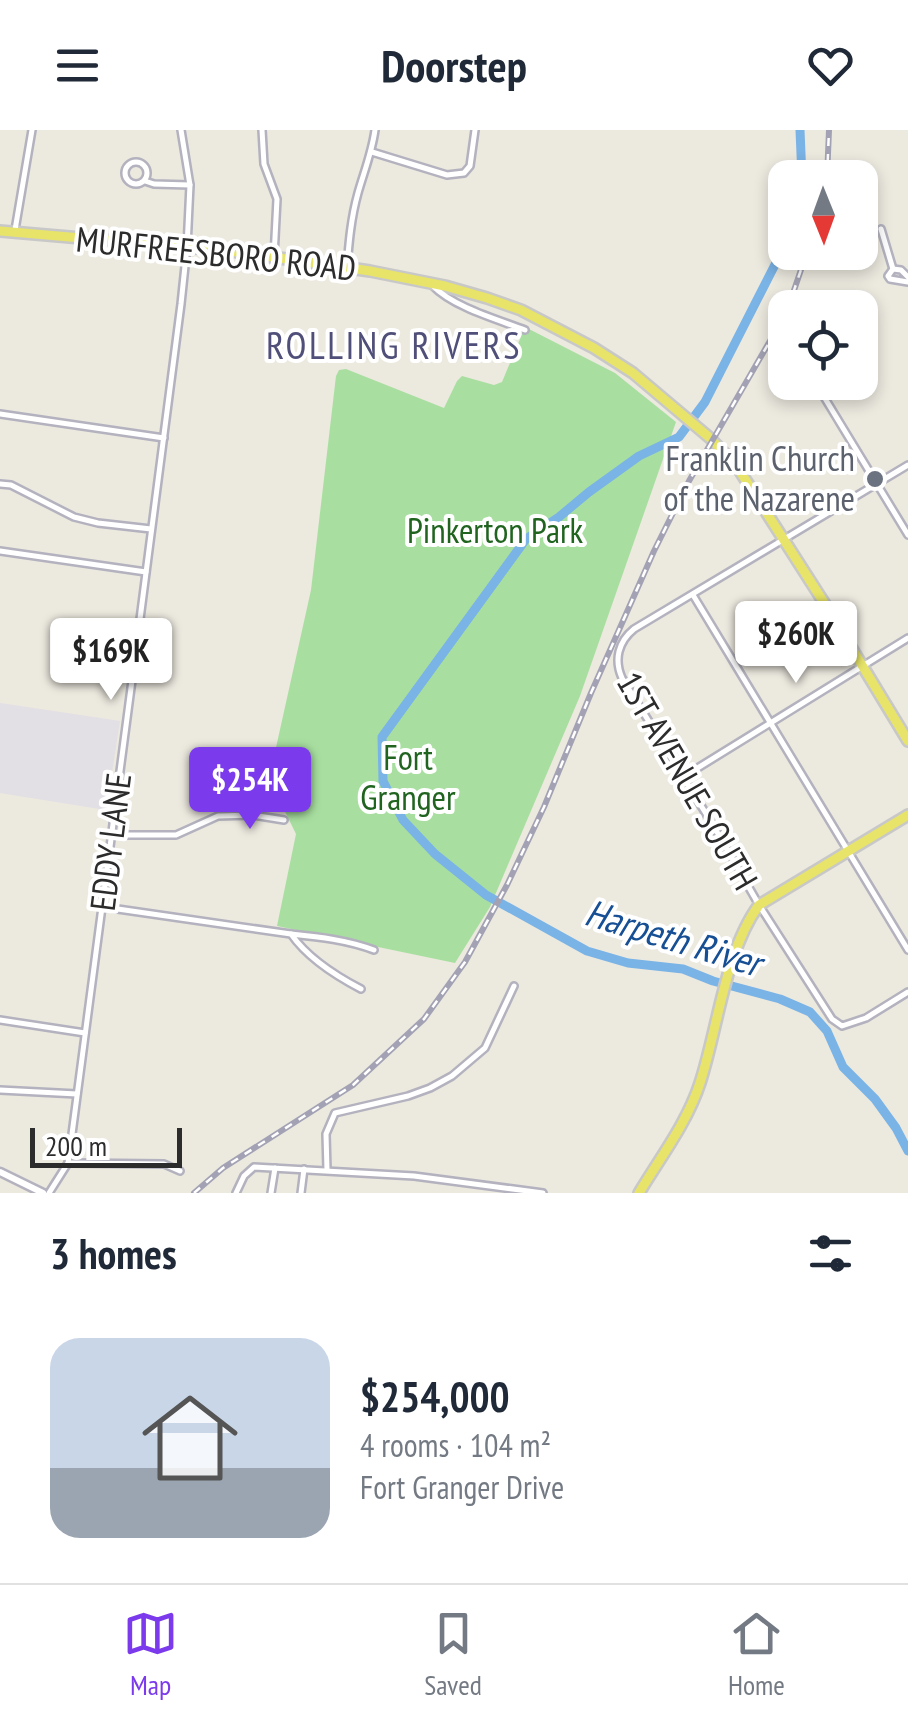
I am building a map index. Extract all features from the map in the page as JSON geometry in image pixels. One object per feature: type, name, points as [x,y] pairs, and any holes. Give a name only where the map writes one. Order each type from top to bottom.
[{"type":"main road","name":"MURFREESBORO ROAD","points":[[0,232],[187,247],[347,267],[430,283],[504,304],[562,330],[633,373],[736,465],[908,741]]},
{"type":"main road","points":[[639,1193],[694,1098],[748,920],[759,906],[908,815]]},
{"type":"street","points":[[14,233],[32,130]]},
{"type":"street","name":"EDDY LANE","points":[[46,1193],[68,1163],[164,438],[187,247],[190,185],[181,130]]},
{"type":"street","points":[[262,130],[264,164],[276,199],[274,257]]},
{"type":"street","points":[[347,267],[350,229],[375,130]]},
{"type":"street","points":[[372,152],[447,175],[464,174],[470,166],[475,130]]},
{"type":"street","points":[[136,162],[143,164],[148,174],[144,180],[139,184],[130,182],[126,167],[136,162]]},
{"type":"street","points":[[144,180],[190,185]]},
{"type":"street","points":[[881,229],[893,269],[901,270],[908,280]]},
{"type":"street","name":"MURFREESBORO ROAD","points":[[430,283],[452,300],[524,330]]},
{"type":"street","points":[[826,400],[908,535]]},
{"type":"street","points":[[0,414],[164,438]]},
{"type":"street","points":[[908,465],[694,594],[908,950]]},
{"type":"street","points":[[0,484],[11,485],[74,517],[151,529]]},
{"type":"street","points":[[0,551],[146,572]]},
{"type":"street","name":"1ST AVENUE SOUTH","points":[[694,594],[627,634],[617,657],[622,678],[832,1019],[842,1026],[866,1018],[908,992]]},
{"type":"street","points":[[683,777],[908,638]]},
{"type":"street","points":[[112,835],[176,835],[218,816],[253,814],[284,820]]},
{"type":"street","points":[[104,906],[326,938],[374,950]]},
{"type":"street","points":[[291,934],[319,962],[361,988]]},
{"type":"street","points":[[327,1170],[326,1134],[335,1113],[408,1096],[452,1076],[484,1048],[514,986]]},
{"type":"street","points":[[0,1020],[86,1033]]},
{"type":"street","points":[[0,1090],[78,1094]]},
{"type":"street","points":[[68,1163],[164,1164],[180,1171]]},
{"type":"street","points":[[236,1193],[244,1176],[254,1167],[418,1176],[543,1193]]},
{"type":"street","points":[[271,1193],[275,1168]]},
{"type":"street","points":[[301,1193],[304,1169]]},
{"type":"street","points":[[0,1172],[46,1193]]},
{"type":"shaded area","points":[[0,703],[120,721],[106,810],[0,793]]},
{"type":"green space","points":[[525,327],[615,373],[676,422],[580,696],[490,907],[455,963],[277,926],[296,834],[269,779],[311,590],[336,376],[339,370],[346,369],[444,408],[462,376],[494,385],[502,382]]},
{"type":"waterway","name":"Harpeth River","points":[[800,130],[801,160]]},
{"type":"waterway","name":"Harpeth River","points":[[772,270],[705,402],[679,437],[639,456],[526,539],[382,737],[383,781],[403,820],[435,854],[486,895],[587,951],[628,963],[683,969],[810,1012],[827,1031],[843,1067],[875,1099],[908,1151]]},
{"type":"railway","points":[[828,160],[829,130]]},
{"type":"railway","points":[[794,290],[801,270]]},
{"type":"railway","points":[[194,1193],[223,1168],[353,1085],[424,1019],[465,962],[544,807],[654,551],[689,481],[768,344]]},
{"type":"place","name":"Franklin Church of the Nazarene","points":[[875,479]]},
{"type":"district","name":"ROLLING RIVERS","points":[[394,346]]},
{"type":"park label","name":"Pinkerton Park","points":[[495,531]]},
{"type":"park label","name":"Fort Granger","points":[[408,778]]}]
